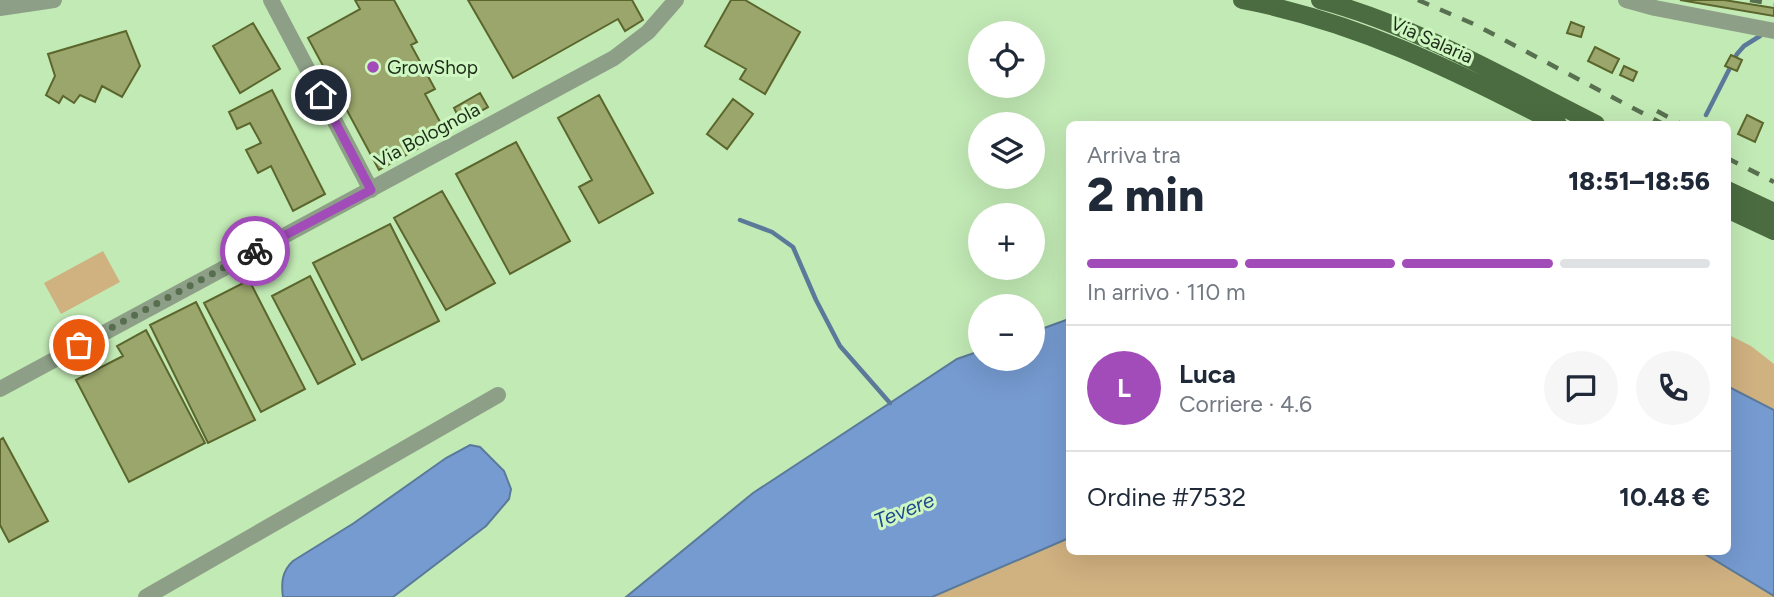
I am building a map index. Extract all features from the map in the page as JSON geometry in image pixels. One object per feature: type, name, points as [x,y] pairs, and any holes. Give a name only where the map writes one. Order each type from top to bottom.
[{"type":"main road","name":"Via Salaria","points":[[1242,0],[1313,17],[1380,39],[1444,66],[1552,121]]},
{"type":"main road","name":"Via Salaria","points":[[1320,0],[1349,8],[1408,32],[1590,121]]},
{"type":"main road","points":[[1731,192],[1774,212]]},
{"type":"main road","points":[[1731,211],[1774,231]]},
{"type":"street","points":[[0,8],[54,0]]},
{"type":"street","points":[[271,0],[371,190]]},
{"type":"street","name":"Via Bolognola","points":[[0,389],[614,58],[648,32],[676,0]]},
{"type":"street","points":[[1626,0],[1774,31]]},
{"type":"street","points":[[146,597],[498,394]]},
{"type":"shaded area","points":[[103,251],[120,282],[61,314],[44,283]]},
{"type":"shaded area","points":[[1731,336],[1751,346],[1774,364],[1774,410],[1731,388]]},
{"type":"shaded area","points":[[1066,539],[1066,555],[1706,555],[1774,597],[932,597]]},
{"type":"water","name":"Tevere","points":[[1066,320],[1066,539],[932,597],[626,597],[753,493],[957,359],[968,355],[968,371],[1045,371],[1045,328]]},
{"type":"water","points":[[1731,388],[1774,410],[1774,596],[1707,555],[1731,555]]},
{"type":"water","points":[[470,445],[480,447],[504,471],[511,489],[509,499],[486,526],[393,597],[283,597],[283,578],[293,561],[354,523],[446,458]]},
{"type":"building","name":"GrowShop","points":[[355,0],[394,0],[417,42],[411,45],[435,89],[425,94],[446,133],[379,170],[308,38],[360,9]]},
{"type":"building","points":[[468,0],[632,0],[643,20],[625,31],[618,19],[513,78]]},
{"type":"building","points":[[731,0],[745,0],[800,32],[765,94],[740,79],[746,69],[705,46]]},
{"type":"building","points":[[1680,0],[1724,0],[1774,8],[1774,16]]},
{"type":"building","points":[[1571,22],[1584,27],[1581,37],[1567,33]]},
{"type":"building","points":[[253,23],[280,69],[240,93],[213,46]]},
{"type":"building","points":[[126,31],[140,66],[122,97],[102,86],[95,102],[80,95],[74,103],[63,96],[59,103],[46,95],[55,76],[48,54]]},
{"type":"building","points":[[1595,47],[1619,59],[1612,73],[1588,61]]},
{"type":"building","points":[[1731,55],[1742,60],[1737,71],[1725,66]]},
{"type":"building","points":[[1624,66],[1637,72],[1633,81],[1620,75]]},
{"type":"building","points":[[272,90],[325,194],[293,211],[271,166],[258,173],[246,150],[261,143],[250,123],[237,129],[229,112]]},
{"type":"building","points":[[480,93],[488,107],[461,122],[454,108]]},
{"type":"building","points":[[599,95],[653,193],[599,223],[579,187],[592,180],[558,118]]},
{"type":"building","points":[[733,99],[753,114],[727,149],[707,134]]},
{"type":"building","points":[[1747,115],[1763,123],[1755,142],[1738,134]]},
{"type":"building","points":[[516,142],[570,241],[510,274],[456,174]]},
{"type":"building","points":[[442,191],[495,283],[446,310],[394,218]]},
{"type":"building","points":[[390,224],[439,321],[362,360],[313,263]]},
{"type":"building","points":[[310,276],[355,364],[318,384],[272,296]]},
{"type":"building","points":[[249,280],[305,389],[261,412],[204,303]]},
{"type":"building","points":[[196,302],[255,420],[208,443],[150,325]]},
{"type":"building","points":[[146,330],[205,443],[129,482],[76,380],[123,356],[117,346]]},
{"type":"building","points":[[3,438],[48,521],[9,542],[0,525],[0,440]]},
{"type":"waterway","points":[[1706,115],[1737,54],[1760,36]]},
{"type":"waterway","points":[[740,220],[772,232],[793,247],[840,346],[890,403]]},
{"type":"railway","points":[[1418,0],[1476,25],[1657,121]]},
{"type":"railway","points":[[1750,0],[1774,4]]},
{"type":"railway","points":[[1657,111],[1675,121]]},
{"type":"railway","points":[[1731,160],[1774,182]]},
{"type":"way so far","points":[[79,345],[255,251]]},
{"type":"place","name":"GrowShop","points":[[373,67]]},
{"type":"route","points":[[255,251],[371,190],[321,95]]}]
